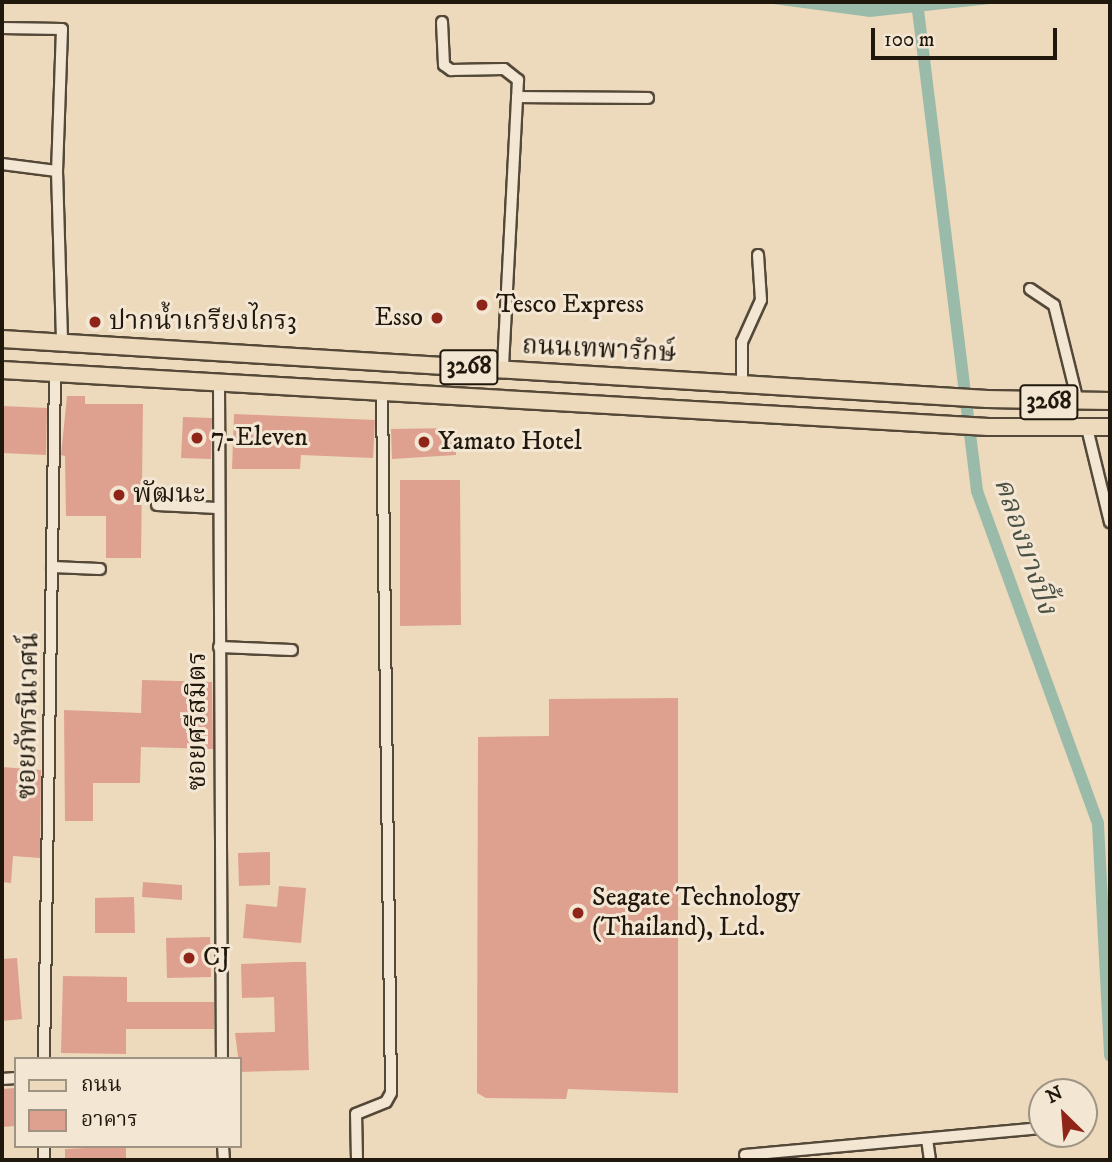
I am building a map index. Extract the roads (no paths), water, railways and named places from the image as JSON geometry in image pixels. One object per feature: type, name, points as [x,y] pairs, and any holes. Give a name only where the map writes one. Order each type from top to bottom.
[{"type":"main road","name":"ถนนเทพารักษ์","points":[[2,339],[988,399],[1110,401]]},
{"type":"main road","name":"ถนนเทพารักษ์","points":[[2,370],[988,427],[1110,427]]},
{"type":"main road","points":[[545,372],[547,400]]},
{"type":"street","points":[[442,22],[444,65],[451,70],[513,72],[517,97],[503,369]]},
{"type":"street","points":[[2,28],[62,29],[57,171],[62,343]]},
{"type":"street","points":[[517,97],[648,98]]},
{"type":"street","points":[[2,164],[57,171]]},
{"type":"street","points":[[742,383],[742,342],[761,300],[758,255]]},
{"type":"street","points":[[1030,289],[1054,305],[1078,402]]},
{"type":"street","name":"ซอยภัทรนิเวศน์","points":[[44,1057],[55,374]]},
{"type":"street","name":"ซอยศรีสมิตร","points":[[219,383],[217,508],[222,1057]]},
{"type":"street","points":[[357,1160],[356,1114],[386,1102],[391,1093],[382,392]]},
{"type":"street","points":[[1087,428],[1110,522]]},
{"type":"street","points":[[157,505],[217,508]]},
{"type":"street","points":[[52,567],[100,569]]},
{"type":"street","points":[[219,647],[292,650]]},
{"type":"street","points":[[746,1155],[772,1156],[1028,1129]]},
{"type":"street","points":[[927,1139],[930,1160]]},
{"type":"waterway","name":"คลองบางปิ้ง","points":[[917,2],[977,491],[1098,824],[1110,1056]]},
{"type":"place","name":"Tesco Express","points":[[482,305]]},
{"type":"place","name":"Esso","points":[[437,318]]},
{"type":"place","name":"ปากน้ำเกรียงไกร3","points":[[95,322]]},
{"type":"place","name":"7-Eleven","points":[[197,438]]},
{"type":"place","name":"Yamato Hotel","points":[[424,442]]},
{"type":"place","name":"พัฒนะ","points":[[119,495]]},
{"type":"place","name":"Seagate Technology (Thailand), Ltd.","points":[[578,913]]},
{"type":"place","name":"CJ","points":[[189,958]]}]
